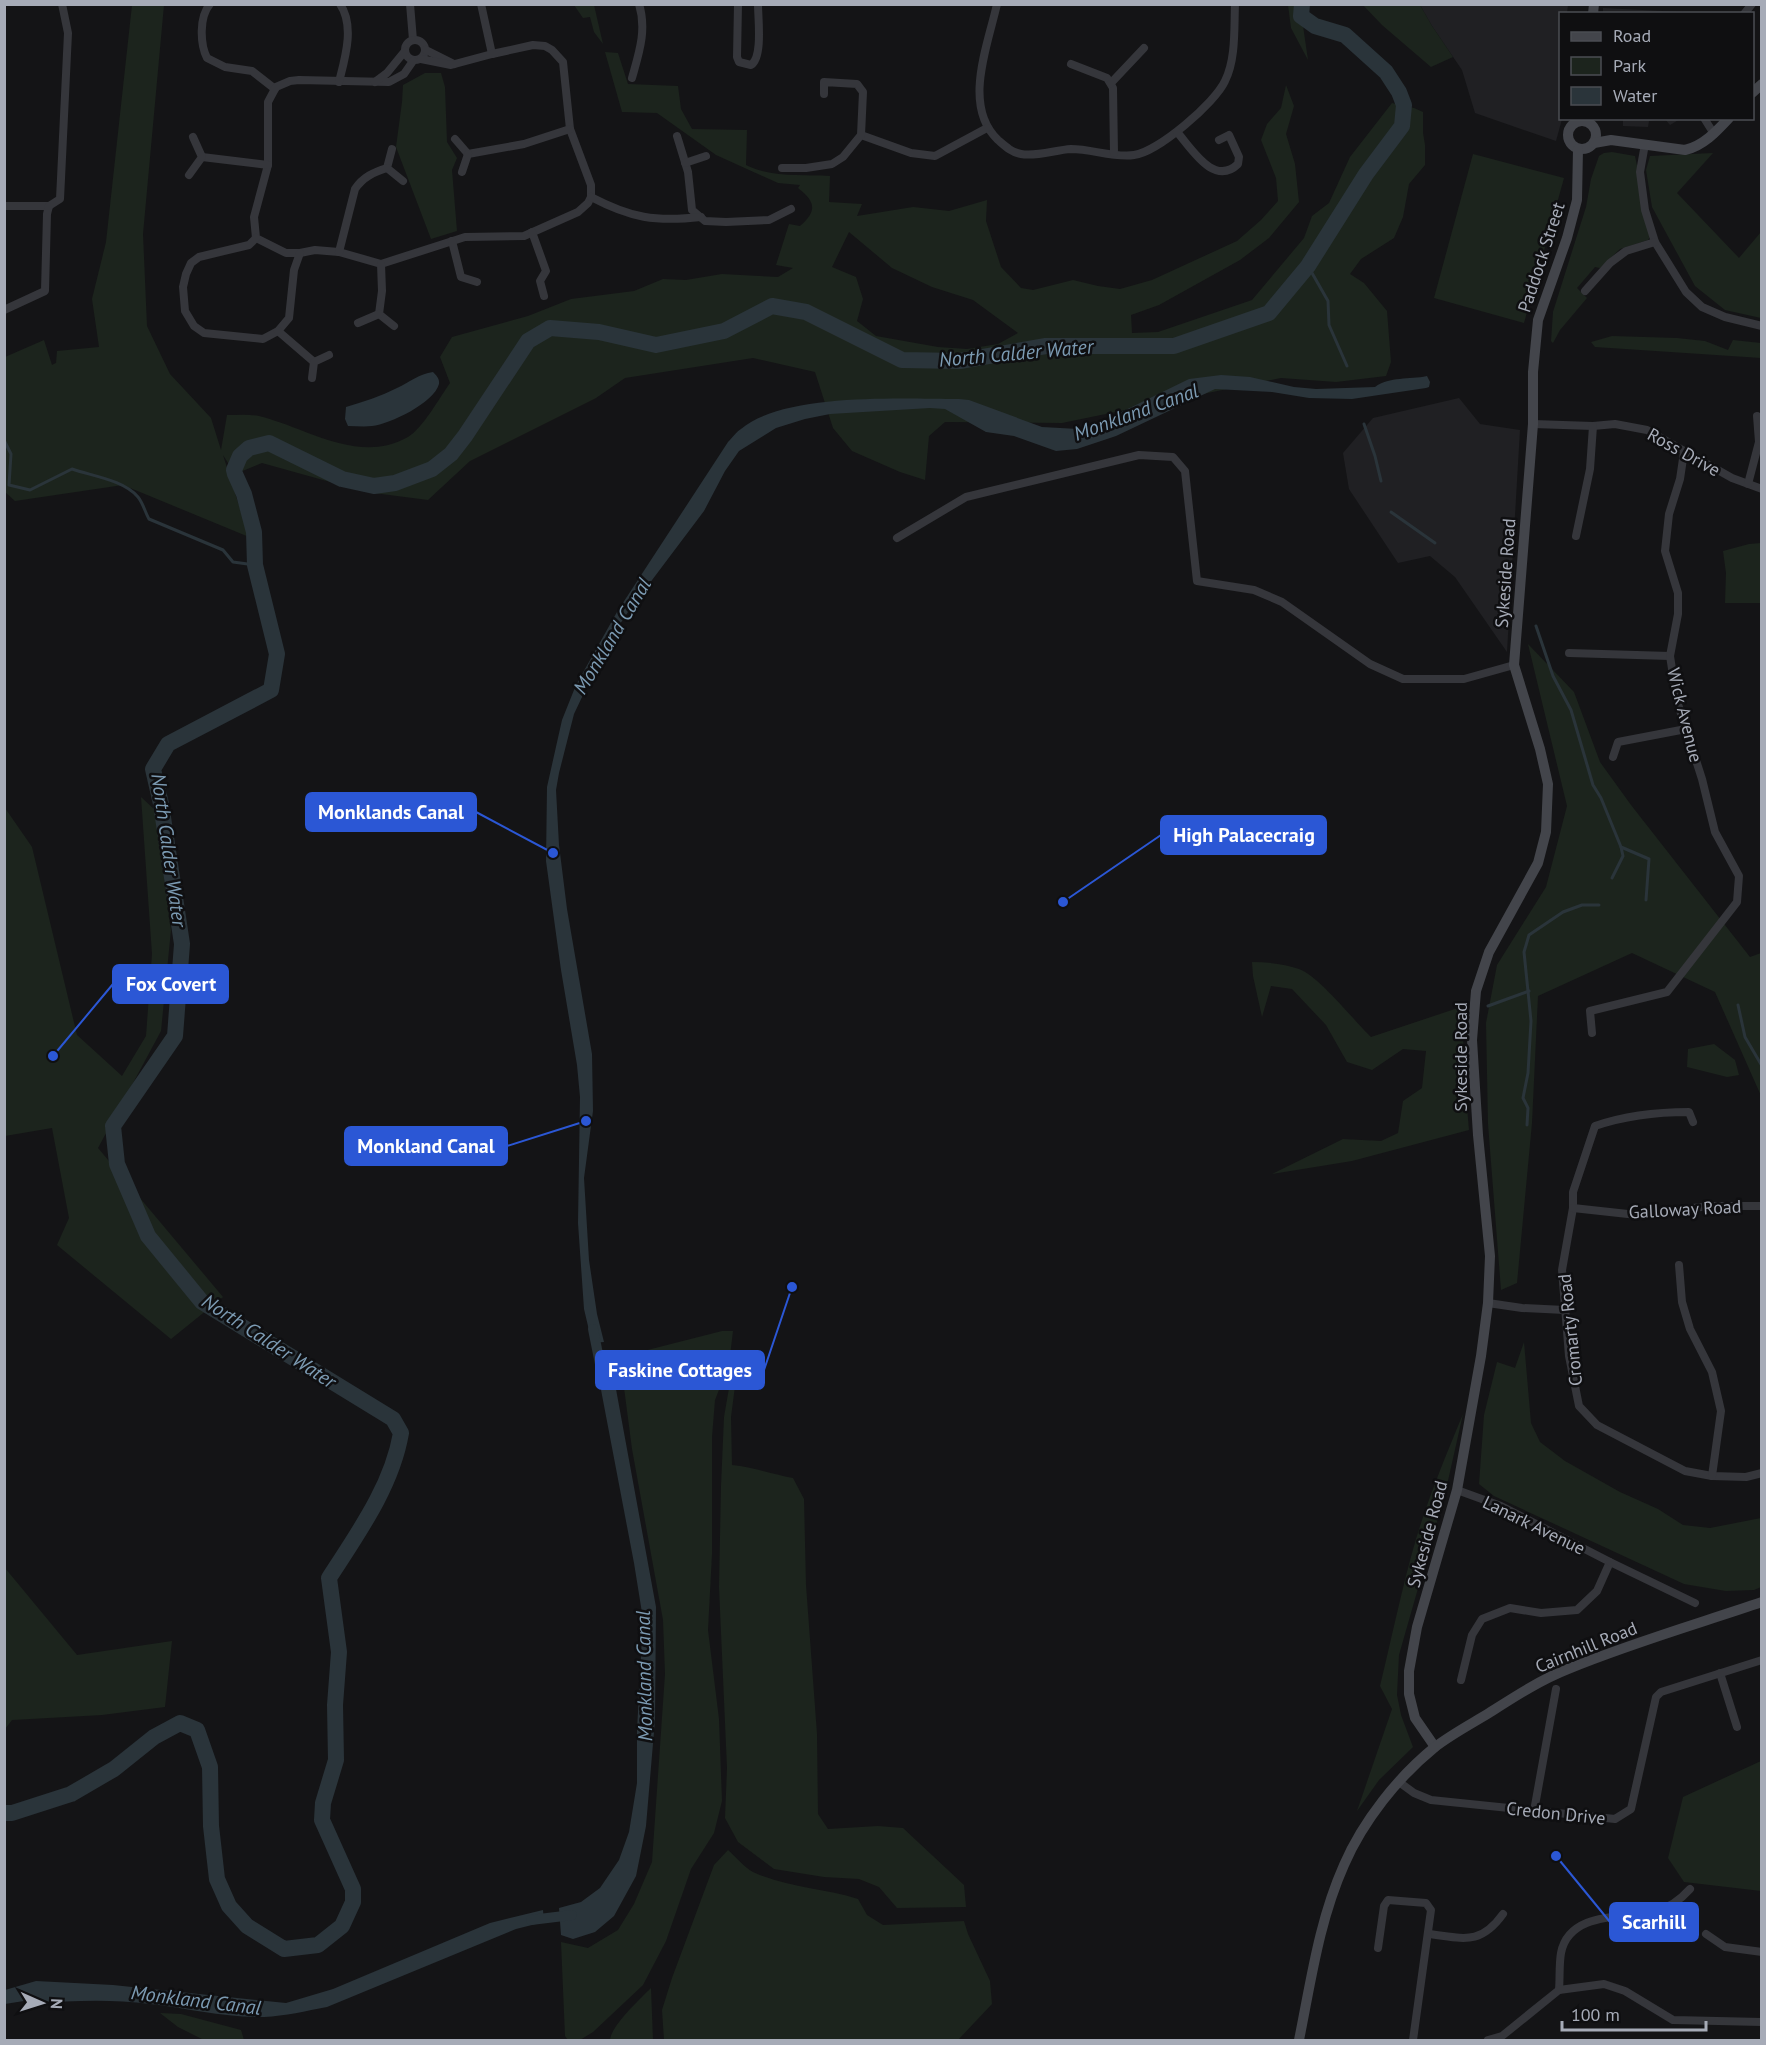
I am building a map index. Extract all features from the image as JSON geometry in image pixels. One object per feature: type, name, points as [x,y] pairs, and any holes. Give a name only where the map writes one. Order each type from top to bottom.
[{"type":"street","points":[[4,206],[49,206],[60,199],[68,33],[62,4]]},
{"type":"street","points":[[210,4],[206,9],[201,40],[207,57],[225,67],[252,71],[275,88]]},
{"type":"street","points":[[410,4],[413,40]]},
{"type":"street","points":[[481,4],[492,54]]},
{"type":"street","points":[[632,78],[643,40],[642,14],[639,4]]},
{"type":"street","points":[[738,4],[737,57],[739,62],[751,65],[758,54],[758,4]]},
{"type":"street","points":[[997,4],[979,87],[987,128],[1010,150],[1023,154],[1072,149],[1137,155],[1157,146],[1177,132],[1221,88],[1225,81],[1233,47],[1235,4]]},
{"type":"street","points":[[339,82],[348,38],[342,5]]},
{"type":"street","points":[[374,83],[387,73],[405,51],[407,43],[413,40],[422,42],[426,51],[457,65]]},
{"type":"street","points":[[256,238],[286,253],[315,250],[339,252],[381,264],[465,237],[524,236],[578,212],[588,202],[591,197],[591,185],[570,129],[563,62],[558,56],[545,46],[539,45],[492,54],[457,65],[441,65],[408,58],[405,51]]},
{"type":"street","points":[[1111,83],[1144,48]]},
{"type":"street","points":[[256,238],[254,217],[268,165],[268,102],[275,88],[290,81],[299,80],[389,82],[404,74],[426,51]]},
{"type":"street","points":[[1071,64],[1107,78],[1111,83],[1114,153]]},
{"type":"street","points":[[782,168],[806,168],[832,164],[843,157],[861,135],[863,92],[861,88],[857,84],[824,82],[824,94]]},
{"type":"street","points":[[1705,120],[1714,134]]},
{"type":"street","points":[[1586,122],[1570,129],[1568,136],[1572,145],[1586,147],[1611,140],[1684,150],[1694,148],[1714,134],[1727,120]]},
{"type":"street","points":[[1586,122],[1611,140]]},
{"type":"street","points":[[1586,122],[1586,147]]},
{"type":"street","points":[[861,135],[911,153],[935,156],[987,128]]},
{"type":"street","points":[[468,154],[524,144],[570,129]]},
{"type":"street","points":[[1177,132],[1209,168],[1221,173],[1227,172],[1238,164],[1239,157],[1229,135],[1219,140]]},
{"type":"street","points":[[677,136],[685,163],[692,210],[705,221],[756,222],[769,220],[791,209]]},
{"type":"street","points":[[193,137],[202,158]]},
{"type":"street","points":[[455,139],[468,154]]},
{"type":"street","points":[[1645,144],[1641,172],[1645,210],[1655,242],[1686,292],[1702,307],[1725,317],[1761,326]]},
{"type":"street","name":"Paddock Street","points":[[1533,372],[1538,320],[1577,200],[1579,169],[1586,147]]},
{"type":"street","points":[[387,168],[392,149]]},
{"type":"street","points":[[462,172],[468,154]]},
{"type":"street","points":[[685,163],[706,156]]},
{"type":"street","points":[[202,158],[268,165]]},
{"type":"street","points":[[189,175],[202,158]]},
{"type":"street","points":[[387,168],[403,181]]},
{"type":"street","points":[[339,252],[355,189],[361,180],[387,168]]},
{"type":"street","points":[[591,197],[637,217],[679,219],[700,217]]},
{"type":"street","points":[[4,310],[45,291],[49,206]]},
{"type":"street","points":[[532,232],[546,272],[540,281],[544,296]]},
{"type":"street","points":[[256,238],[249,245],[199,257],[191,263],[183,287],[185,311],[194,326],[204,333],[263,339],[278,332],[289,318],[294,270],[300,253]]},
{"type":"street","points":[[452,241],[461,277],[477,282]]},
{"type":"street","points":[[1585,291],[1610,263],[1626,251],[1655,242]]},
{"type":"street","points":[[379,314],[382,291],[381,264]]},
{"type":"street","points":[[358,323],[379,314]]},
{"type":"street","points":[[379,314],[394,327]]},
{"type":"street","points":[[278,332],[314,362]]},
{"type":"street","points":[[314,362],[329,355]]},
{"type":"street","points":[[312,378],[314,362]]},
{"type":"street","name":"Sykeside Road","points":[[1435,1747],[1415,1718],[1410,1694],[1409,1671],[1417,1627],[1457,1490],[1488,1303],[1490,1256],[1478,1135],[1472,1040],[1476,992],[1490,952],[1538,863],[1546,832],[1548,784],[1540,749],[1514,665],[1533,424],[1533,372]]},
{"type":"street","points":[[1748,484],[1759,442],[1757,416]]},
{"type":"street","name":"Ross Drive","points":[[1533,424],[1593,426],[1615,424],[1647,430],[1732,478],[1761,489]]},
{"type":"street","points":[[1576,536],[1590,469],[1593,426]]},
{"type":"street","name":"Wick Avenue","points":[[1592,1033],[1590,1011],[1667,992],[1737,902],[1739,876],[1715,832],[1677,701],[1670,656],[1678,614],[1678,593],[1665,552],[1670,514],[1680,479],[1684,452]]},
{"type":"street","points":[[897,538],[966,497],[1139,455],[1173,458],[1185,471],[1197,581],[1254,590],[1282,602],[1370,664],[1403,679],[1464,679],[1514,665]]},
{"type":"street","points":[[1569,653],[1670,656]]},
{"type":"street","points":[[1613,757],[1618,742],[1686,729]]},
{"type":"street","name":"Cromarty Road","points":[[1693,1122],[1689,1112],[1677,1112],[1615,1119],[1595,1126],[1573,1192],[1574,1208],[1562,1270],[1569,1356],[1574,1386],[1584,1413],[1597,1425],[1685,1472],[1746,1477],[1761,1473]]},
{"type":"street","name":"Galloway Road","points":[[1574,1208],[1636,1215],[1709,1206],[1761,1206]]},
{"type":"street","points":[[1679,1266],[1682,1302],[1690,1329],[1712,1372],[1721,1411],[1712,1476]]},
{"type":"street","points":[[1488,1303],[1522,1308],[1565,1310]]},
{"type":"street","name":"Lanark Avenue","points":[[1457,1490],[1501,1506],[1695,1603]]},
{"type":"street","points":[[1461,1680],[1472,1635],[1482,1619],[1510,1608],[1540,1613],[1577,1610],[1597,1591],[1610,1562]]},
{"type":"street","name":"Cairnhill Road","points":[[1299,2040],[1324,1917],[1344,1864],[1363,1830],[1399,1782],[1435,1747],[1523,1691],[1567,1670],[1761,1602]]},
{"type":"street","name":"Credon Drive","points":[[1399,1782],[1414,1793],[1431,1800],[1615,1819],[1631,1809],[1656,1697],[1661,1692],[1761,1660]]},
{"type":"street","points":[[1720,1673],[1737,1727]]},
{"type":"street","points":[[1534,1810],[1556,1689]]},
{"type":"street","points":[[1559,1990],[1561,1951],[1569,1934],[1588,1922],[1658,1911],[1679,1900],[1690,1889]]},
{"type":"street","points":[[1378,1948],[1384,1906],[1388,1900],[1426,1904],[1431,1910],[1413,2040]]},
{"type":"street","points":[[1429,1934],[1472,1939],[1493,1928],[1503,1914]]},
{"type":"street","points":[[1706,1934],[1725,1947],[1761,1952]]},
{"type":"street","points":[[1488,2040],[1502,2036],[1559,1990],[1604,1984],[1625,1991],[1673,2020],[1761,2022]]},
{"type":"shaded area","points":[[1420,5],[1568,5],[1567,12],[1559,12],[1559,120],[1562,120],[1556,141],[1475,113],[1462,70]]},
{"type":"shaded area","points":[[1603,8],[1683,12],[1603,12]]},
{"type":"shaded area","points":[[1623,120],[1657,120],[1649,121],[1648,127],[1623,126]]},
{"type":"shaded area","points":[[1666,120],[1678,120],[1670,125]]},
{"type":"shaded area","points":[[1459,398],[1480,424],[1520,430],[1507,652],[1455,577],[1430,556],[1398,563],[1349,489],[1343,453],[1373,418]]},
{"type":"green space","points":[[132,5],[164,5],[143,234],[147,326],[170,374],[211,418],[221,450],[227,415],[259,416],[333,442],[352,446],[389,445],[414,433],[450,383],[440,357],[452,337],[528,316],[571,299],[634,291],[663,279],[686,280],[722,274],[778,277],[793,268],[776,265],[789,224],[800,226],[812,211],[811,202],[798,188],[800,185],[778,183],[716,155],[657,113],[622,112],[605,52],[618,53],[628,84],[678,86],[681,109],[692,129],[747,130],[746,165],[777,174],[830,176],[829,202],[862,204],[857,216],[913,207],[949,211],[987,200],[986,221],[1001,267],[1021,288],[1033,290],[1073,280],[1120,289],[1152,280],[1237,241],[1278,201],[1276,178],[1261,140],[1267,124],[1281,108],[1286,85],[1294,106],[1286,134],[1295,164],[1299,202],[1269,238],[1240,260],[1159,305],[1131,315],[1132,333],[1158,332],[1252,300],[1304,238],[1312,216],[1329,203],[1350,157],[1392,103],[1423,112],[1425,165],[1409,184],[1403,217],[1394,238],[1361,259],[1350,274],[1364,283],[1387,311],[1391,362],[1386,376],[1336,382],[1281,378],[1062,423],[945,422],[929,436],[925,480],[852,451],[833,428],[815,372],[753,358],[625,378],[596,398],[470,461],[428,500],[366,492],[262,463],[235,474],[223,455],[249,537],[123,485],[15,501],[5,492],[5,357],[44,340],[52,365],[56,363],[57,351],[99,347],[92,299],[106,242]],"holes":[[[849,232],[892,268],[932,287],[973,300],[1018,333],[998,344],[967,349],[938,347],[876,336],[857,321],[863,299],[856,277],[832,267]]]},
{"type":"green space","points":[[574,5],[594,5],[603,44],[594,32],[590,17],[583,18]]},
{"type":"green space","points":[[1288,5],[1300,5],[1308,60],[1291,28]]},
{"type":"green space","points":[[1363,5],[1420,5],[1453,57],[1431,67],[1382,25]]},
{"type":"green space","points":[[425,73],[441,73],[445,87],[447,142],[457,158],[452,170],[457,231],[431,239],[396,147],[403,85]]},
{"type":"green space","points":[[1612,152],[1635,156],[1651,235],[1648,240],[1620,249],[1600,268],[1595,267],[1577,288],[1587,298],[1560,330],[1553,343],[1551,341],[1553,312],[1586,207],[1591,179],[1599,156]]},
{"type":"green space","points":[[1713,153],[1677,193],[1739,258],[1761,232],[1761,318],[1725,310],[1695,286],[1652,207],[1646,170],[1650,156]]},
{"type":"green space","points":[[1473,154],[1564,178],[1524,323],[1434,298]]},
{"type":"green space","points":[[1612,336],[1705,341],[1728,350],[1733,340],[1761,343],[1761,358],[1595,347],[1591,342]]},
{"type":"green space","points":[[1761,543],[1761,603],[1725,603],[1726,573],[1723,551]]},
{"type":"green space","points":[[1528,644],[1574,692],[1600,762],[1631,805],[1750,957],[1761,953],[1762,1098],[1715,992],[1632,953],[1538,996],[1532,1123],[1517,1283],[1501,1290],[1488,1124],[1486,1023],[1497,965],[1546,887],[1567,806]]},
{"type":"green space","points":[[141,797],[156,811],[171,930],[161,1031],[98,1148],[223,1297],[171,1339],[57,1245],[69,1218],[52,1128],[5,1136],[5,808],[32,847],[77,1035],[122,1076],[146,1036],[152,954]]},
{"type":"green space","points":[[1252,962],[1282,965],[1307,973],[1326,989],[1371,1037],[1464,1006],[1463,1062],[1469,1130],[1352,1161],[1272,1174],[1343,1139],[1381,1141],[1398,1133],[1403,1101],[1422,1088],[1426,1051],[1403,1049],[1372,1070],[1347,1062],[1326,1025],[1292,989],[1271,986],[1262,1017]]},
{"type":"green space","points":[[1714,1044],[1735,1060],[1739,1075],[1727,1077],[1687,1067],[1688,1049]]},
{"type":"green space","points":[[722,1331],[733,1331],[729,1364],[715,1400],[712,1437],[712,1554],[708,1630],[719,1719],[722,1801],[714,1833],[691,1869],[666,1941],[643,1985],[593,2032],[580,2040],[568,2040],[565,2036],[561,1942],[588,1948],[618,1930],[634,1904],[652,1862],[665,1674],[663,1620],[632,1449],[620,1357]]},
{"type":"green space","points":[[1524,1342],[1531,1423],[1540,1442],[1565,1461],[1620,1492],[1658,1509],[1683,1525],[1710,1528],[1761,1518],[1761,1587],[1754,1590],[1726,1591],[1684,1584],[1494,1496],[1479,1484],[1484,1415],[1497,1362],[1515,1368]]},
{"type":"green space","points":[[738,1363],[731,1417],[732,1465],[793,1478],[804,1499],[806,1585],[817,1734],[818,1814],[828,1829],[878,1826],[903,1828],[964,1885],[966,1907],[897,1908],[879,1887],[859,1879],[824,1877],[774,1869],[738,1842],[725,1818],[727,1768],[719,1587],[721,1486],[724,1417],[729,1388]]},
{"type":"green space","points":[[1463,1414],[1445,1494],[1399,1655],[1397,1695],[1401,1715],[1413,1747],[1379,1780],[1357,1811],[1392,1709],[1380,1686],[1411,1557],[1432,1491]]},
{"type":"green space","points":[[5,1568],[77,1655],[172,1641],[165,1707],[102,1715],[12,1720],[5,1729]]},
{"type":"green space","points":[[1761,1761],[1761,1891],[1684,1882],[1668,1858],[1683,1797]]},
{"type":"green space","points":[[728,1850],[750,1870],[766,1877],[858,1899],[867,1915],[883,1925],[964,1921],[990,1981],[992,2004],[958,2040],[664,2040],[662,2010],[672,1978],[714,1865]]},
{"type":"green space","points":[[651,1988],[653,2040],[610,2040],[621,2020]]},
{"type":"green space","points":[[160,2013],[181,2014],[241,2030],[244,2040],[204,2040],[178,2027]]},
{"type":"water","points":[[433,372],[439,384],[429,398],[420,405],[400,417],[380,424],[348,426],[345,419],[346,407]]},
{"type":"water","points":[[1221,375],[1250,377],[1294,387],[1316,389],[1375,387],[1387,381],[1427,376],[1430,382],[1429,387],[1426,388],[1352,399],[1309,398],[1272,392],[1215,389],[1116,436],[1077,449],[1056,451],[1014,436],[986,432],[945,409],[830,414],[776,428],[739,451],[725,471],[704,511],[608,642],[574,714],[556,790],[559,845],[567,909],[592,1054],[593,1111],[584,1178],[589,1260],[597,1314],[604,1342],[592,1343],[584,1309],[578,1223],[580,1097],[546,861],[547,787],[562,720],[576,685],[617,612],[728,442],[739,430],[761,417],[815,403],[846,400],[959,399],[969,400],[1042,427],[1078,429],[1101,422],[1189,379]]},
{"type":"water","points":[[609,1351],[656,1607],[655,1720],[646,1826],[636,1876],[614,1916],[595,1932],[573,1939],[561,1935],[559,1908],[581,1902],[600,1888],[619,1860],[629,1832],[637,1783],[637,1730],[643,1619],[594,1353]]},
{"type":"water","points":[[543,1910],[544,1922],[516,1929],[327,2007],[296,2013],[250,2017],[135,2002],[106,2001],[35,2003],[30,2000],[5,2004],[5,1990],[36,1981],[113,1985],[286,2003],[333,1989],[490,1923]]},
{"type":"waterway","name":"North Calder Water","points":[[4,1813],[12,1813],[71,1794],[114,1769],[154,1737],[180,1723],[197,1730],[210,1767],[211,1826],[217,1879],[229,1906],[247,1926],[284,1949],[318,1945],[342,1926],[353,1902],[353,1889],[322,1820],[323,1803],[336,1760],[335,1705],[339,1652],[329,1578],[382,1490],[397,1453],[401,1433],[393,1419],[202,1302],[148,1236],[117,1164],[113,1126],[175,1036],[182,944],[161,804],[153,769],[168,744],[271,690],[277,654],[255,565],[254,532],[244,494],[234,470],[240,456],[249,448],[269,443],[342,479],[374,486],[395,483],[432,469],[451,454],[465,436],[528,341],[550,328],[599,332],[656,345],[724,331],[772,306],[806,312],[902,360],[960,361],[1046,346],[1174,346],[1269,313],[1308,266],[1366,174],[1402,126],[1404,105],[1399,92],[1386,72],[1345,35],[1315,26],[1301,16],[1302,4]]},
{"type":"waterway","points":[[1308,266],[1328,301],[1329,325],[1347,366]]},
{"type":"waterway","points":[[1364,424],[1381,481]]},
{"type":"waterway","points":[[4,440],[11,454],[9,485],[30,490],[72,469],[107,479],[132,491],[140,499],[149,519],[223,550],[233,562],[255,565]]},
{"type":"waterway","points":[[1391,512],[1435,543]]},
{"type":"waterway","points":[[1536,626],[1553,676],[1571,710],[1593,785],[1601,798],[1621,847],[1649,859],[1646,900]]},
{"type":"waterway","points":[[1612,878],[1623,856],[1621,847]]},
{"type":"waterway","points":[[1527,1125],[1528,1108],[1523,1098],[1528,1073],[1531,1021],[1524,952],[1529,935],[1563,912],[1582,905],[1599,905]]},
{"type":"waterway","points":[[1488,1006],[1529,991]]},
{"type":"waterway","points":[[1738,1005],[1745,1037],[1762,1066]]},
{"type":"waterway","name":"Monkland Canal","points":[[593,1329],[600,1364]]},
{"type":"waterway","name":"Monkland Canal","points":[[531,1920],[572,1915]]},
{"type":"place","name":"Monklands Canal","points":[[553,853]]},
{"type":"place","name":"High Palacecraig","points":[[1063,902]]},
{"type":"place","name":"Fox Covert","points":[[53,1056]]},
{"type":"place","name":"Monkland Canal","points":[[586,1121]]},
{"type":"place","name":"Faskine Cottages","points":[[792,1287]]},
{"type":"place","name":"Scarhill","points":[[1556,1856]]}]
